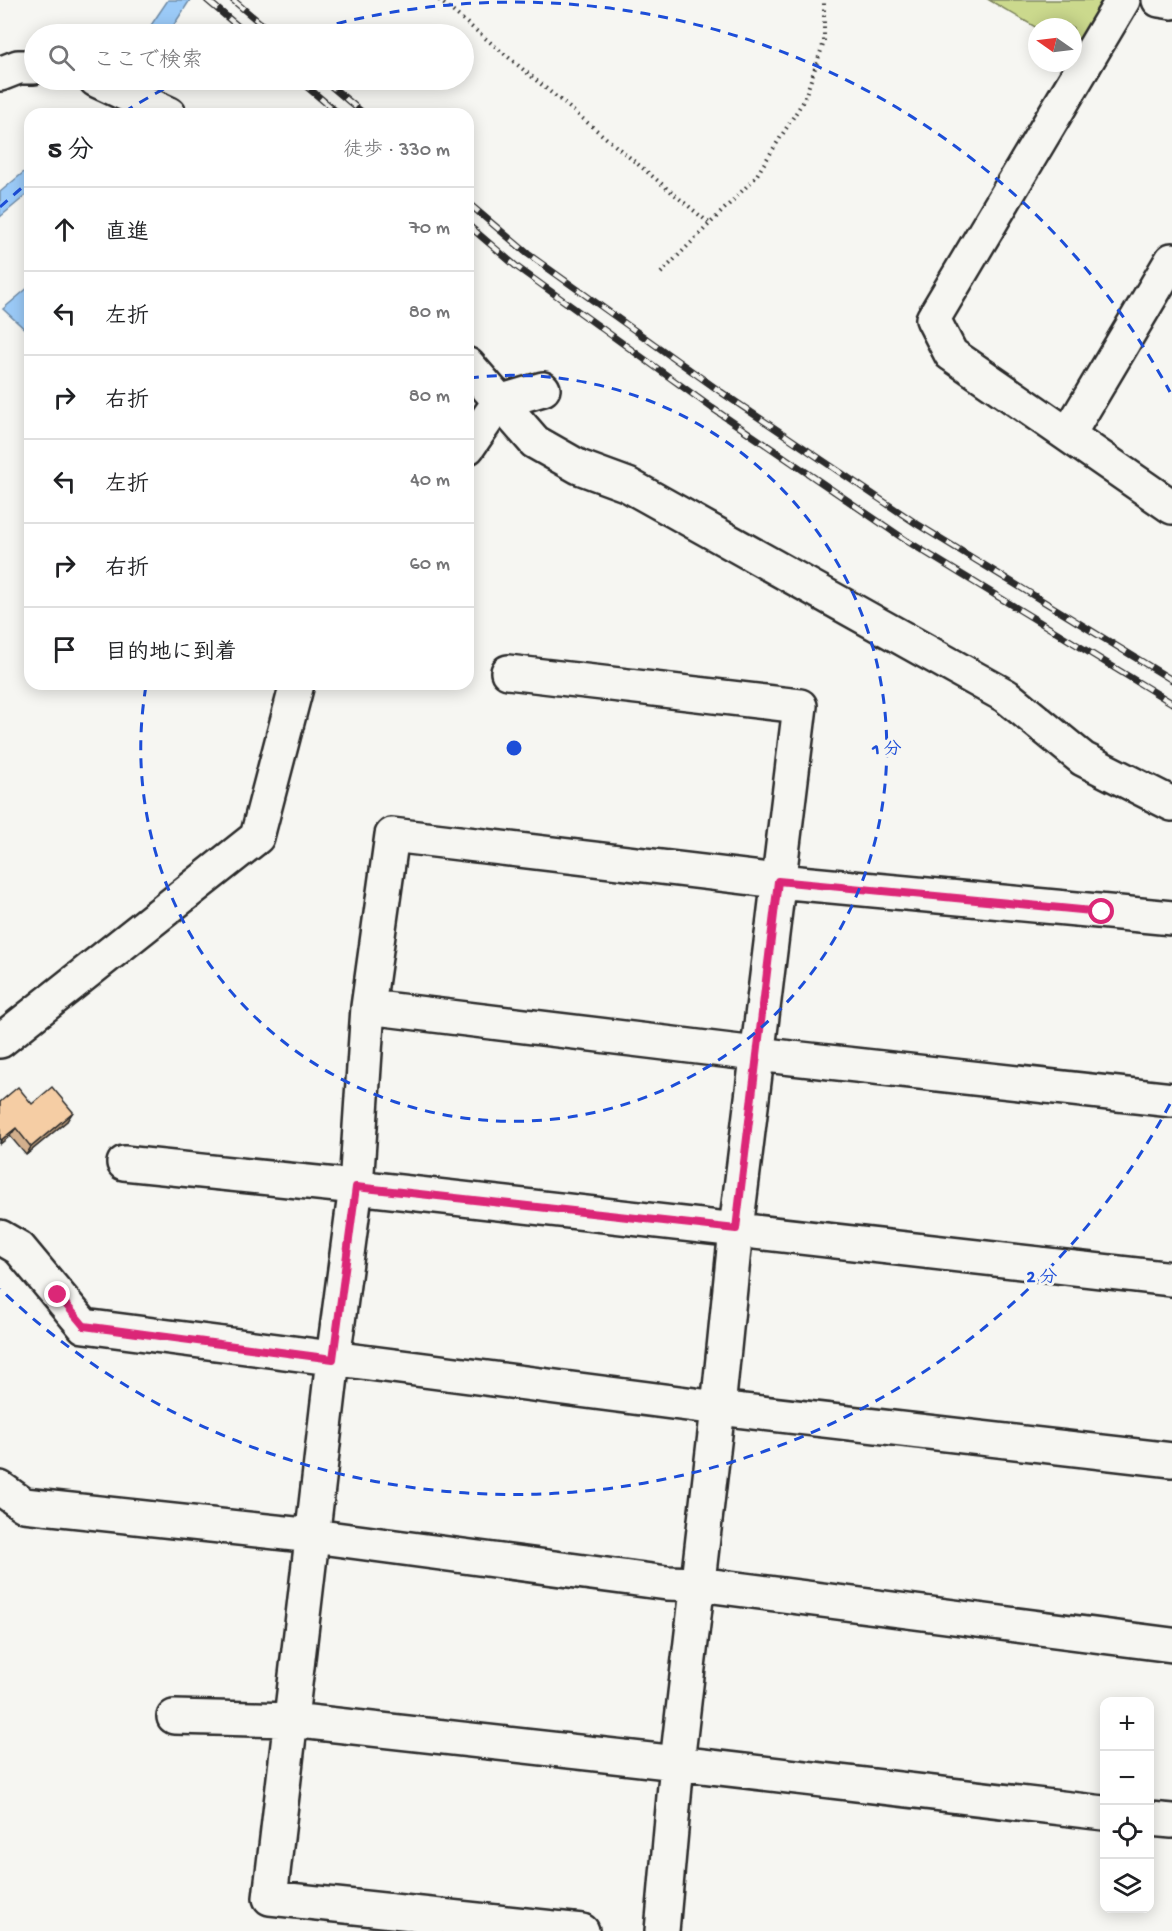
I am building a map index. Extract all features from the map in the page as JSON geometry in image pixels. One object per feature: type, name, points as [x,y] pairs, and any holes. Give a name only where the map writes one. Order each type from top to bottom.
[{"type":"street","points":[[1123,0],[933,319],[951,354],[1172,507]]},
{"type":"street","points":[[1159,0],[1172,2]]},
{"type":"street","points":[[0,75],[18,67],[24,67]]},
{"type":"street","points":[[117,90],[156,108]]},
{"type":"street","points":[[1068,435],[1172,260]]},
{"type":"street","points":[[474,371],[535,442],[579,467],[628,485],[1006,696],[1083,759],[1172,804]]},
{"type":"street","points":[[474,438],[499,402],[543,389]]},
{"type":"street","points":[[508,672],[800,706],[736,1229],[677,1763],[662,1931]]},
{"type":"street","points":[[0,1041],[257,837],[295,690]]},
{"type":"street","points":[[582,1931],[270,1898],[333,1359],[356,1187],[368,1007],[392,836],[778,881],[1172,918]]},
{"type":"street","points":[[368,1007],[756,1054],[1172,1100]]},
{"type":"street","points":[[124,1164],[356,1187],[1172,1279]]},
{"type":"street","points":[[0,1237],[19,1248],[84,1326],[718,1408],[1172,1460]]},
{"type":"street","points":[[0,1488],[24,1505],[313,1536],[667,1583],[698,1584],[1172,1645]]},
{"type":"street","points":[[174,1717],[291,1720],[1100,1814]]},
{"type":"street","points":[[1154,1819],[1172,1821]]},
{"type":"path","points":[[439,0],[468,24]]},
{"type":"path","points":[[661,273],[754,178],[804,100],[824,42],[824,0]]},
{"type":"path","points":[[474,29],[709,223]]},
{"type":"green space","points":[[989,0],[1107,0],[1082,38],[1082,18],[1028,18],[1028,23]]},
{"type":"water","points":[[168,0],[190,0],[174,24],[152,24]]},
{"type":"water","points":[[24,172],[24,197],[0,217],[0,192]]},
{"type":"water","points":[[24,291],[24,328],[3,309]]},
{"type":"building","points":[[18,1087],[32,1104],[52,1087],[73,1112],[31,1147],[16,1128],[1,1140],[0,1138],[0,1102]]},
{"type":"railway","points":[[207,0],[235,24]]},
{"type":"railway","points":[[233,0],[261,24]]},
{"type":"railway","points":[[311,90],[332,108]]},
{"type":"railway","points":[[336,90],[357,108]]},
{"type":"railway","points":[[474,208],[528,254],[721,392],[917,524],[1172,680]]},
{"type":"railway","points":[[474,230],[517,267],[712,408],[907,541],[1172,703]]},
{"type":"route","points":[[58,1295],[84,1326],[333,1359],[356,1187],[736,1229],[778,881],[1102,912]]}]
